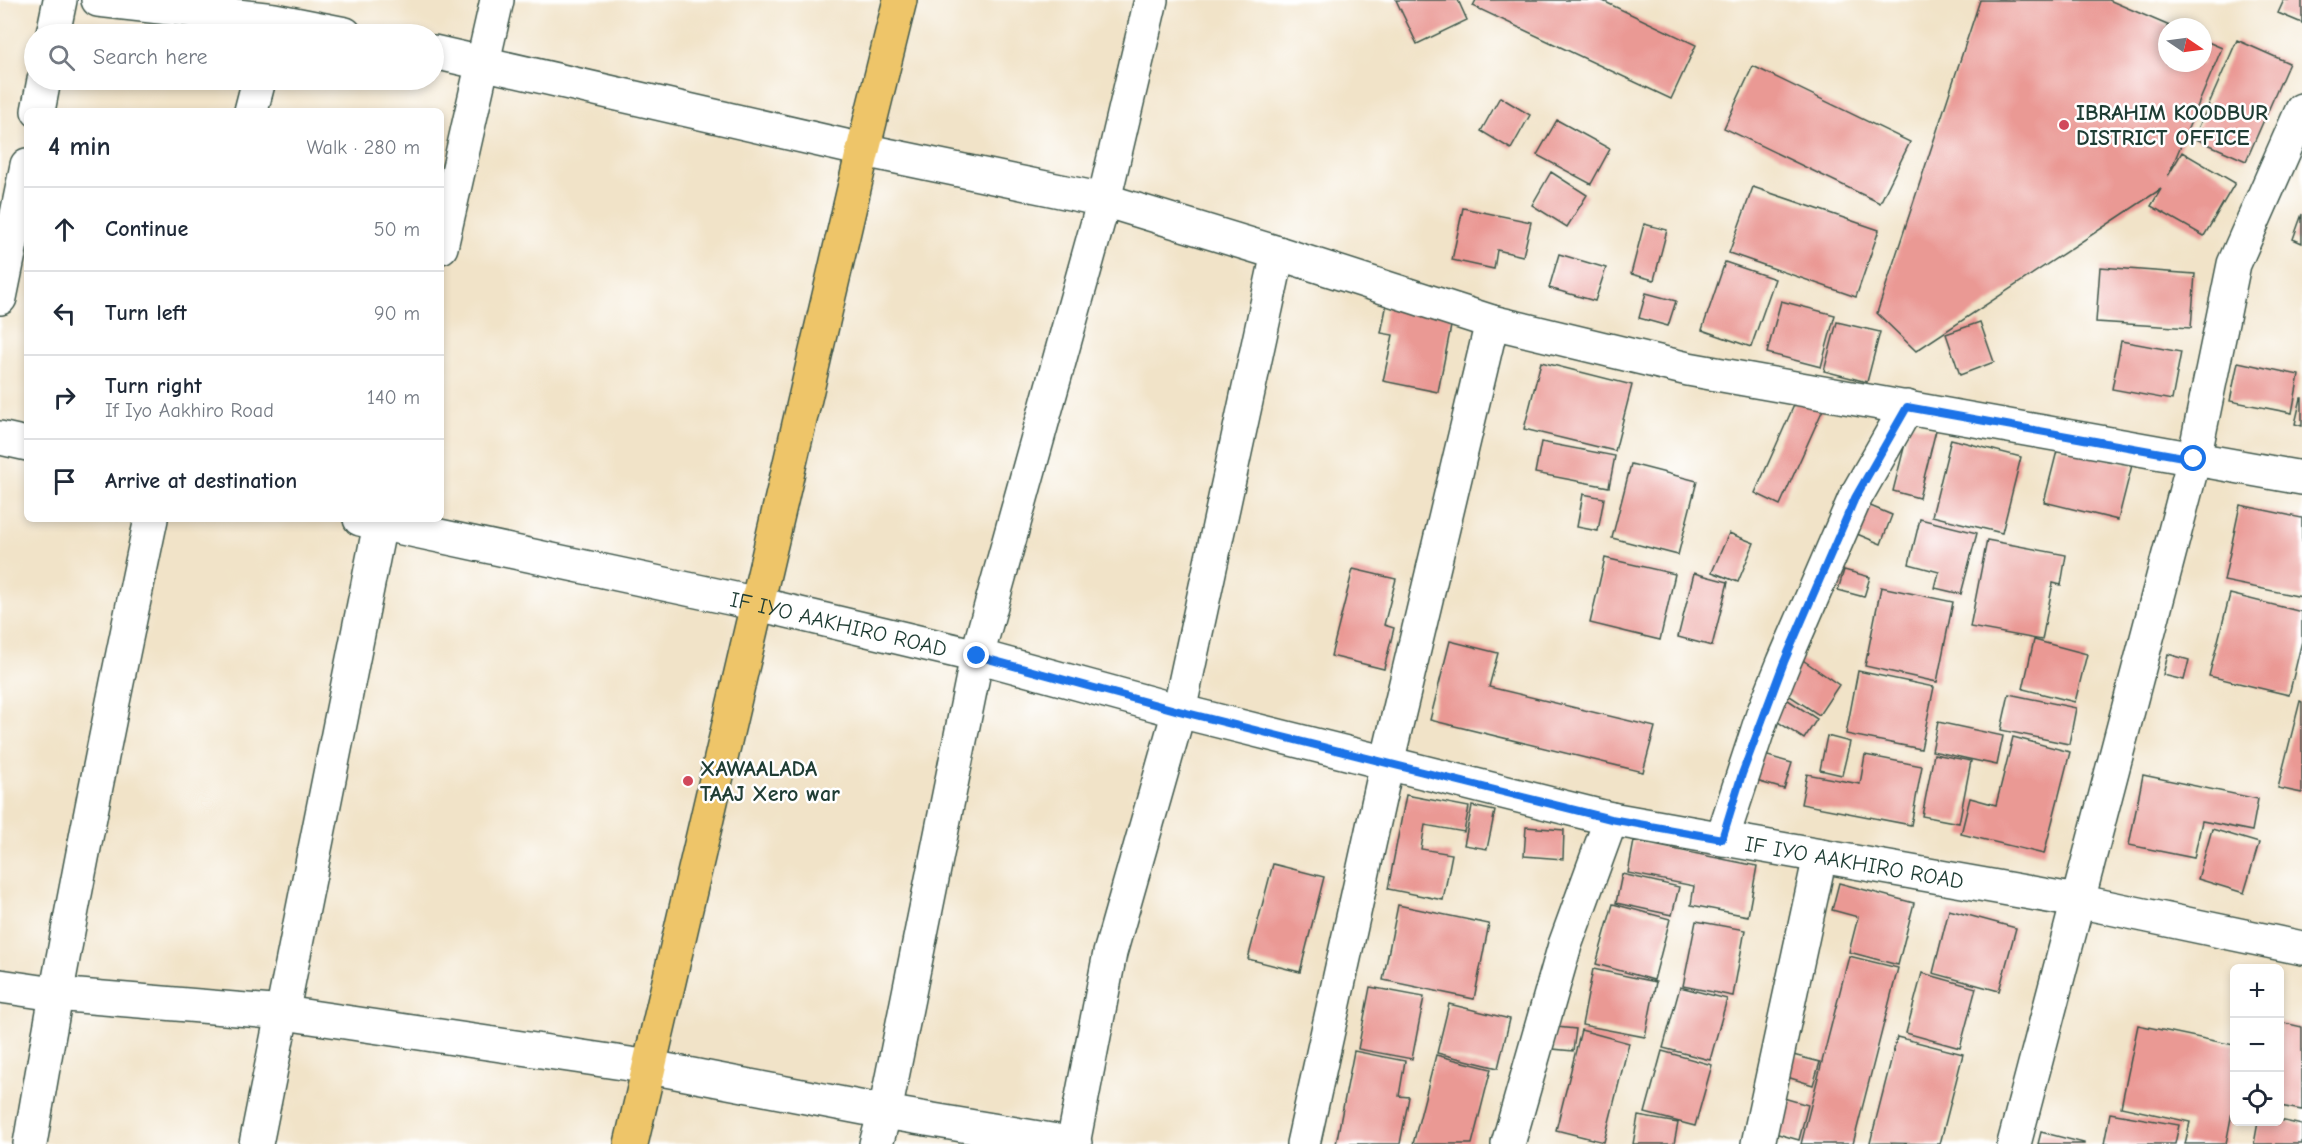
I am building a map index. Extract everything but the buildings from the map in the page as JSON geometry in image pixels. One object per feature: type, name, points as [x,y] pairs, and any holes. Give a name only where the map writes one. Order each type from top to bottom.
[{"type":"main road","points":[[632,1144],[862,150],[900,0]]},
{"type":"street","points":[[55,24],[60,0]]},
{"type":"street","points":[[98,0],[274,18],[301,24]]},
{"type":"street","points":[[444,233],[497,0]]},
{"type":"street","points":[[876,1144],[885,1112],[977,656],[1104,200],[1151,0]]},
{"type":"street","points":[[444,54],[862,150],[1104,200],[1492,322],[1688,369],[2302,478]]},
{"type":"street","points":[[39,108],[42,90]]},
{"type":"street","points":[[252,108],[256,90]]},
{"type":"street","points":[[2014,1144],[2194,459],[2234,264],[2302,110]]},
{"type":"street","points":[[0,298],[24,180]]},
{"type":"street","points":[[0,986],[55,994],[284,1013],[650,1066],[885,1112],[1074,1144],[1110,953],[1179,711],[1278,253]]},
{"type":"street","points":[[1303,1144],[1387,763],[1492,322]]},
{"type":"street","points":[[1722,839],[1763,714],[1789,651],[1855,498],[1907,407]]},
{"type":"street","points":[[0,438],[24,443]]},
{"type":"street","points":[[30,1144],[55,994],[102,749],[150,522]]},
{"type":"street","points":[[256,1144],[284,1013],[374,522]]},
{"type":"street","name":"IF IYO AAKHIRO ROAD","points":[[383,522],[758,604],[977,656],[1179,711],[1611,819],[2078,901],[2302,948]]},
{"type":"street","points":[[1508,1144],[1565,945],[1611,819]]},
{"type":"street","points":[[1758,1144],[1820,856]]},
{"type":"place","name":"IBRAHIM KOODBUR DISTRICT OFFICE","points":[[2064,125]]},
{"type":"place","name":"XAWAALADA TAAJ Xero war","points":[[688,781]]},
{"type":"route","points":[[977,656],[1179,711],[1611,819],[1722,839],[1763,714],[1784,662],[1855,498],[1907,407],[2194,459]]}]
